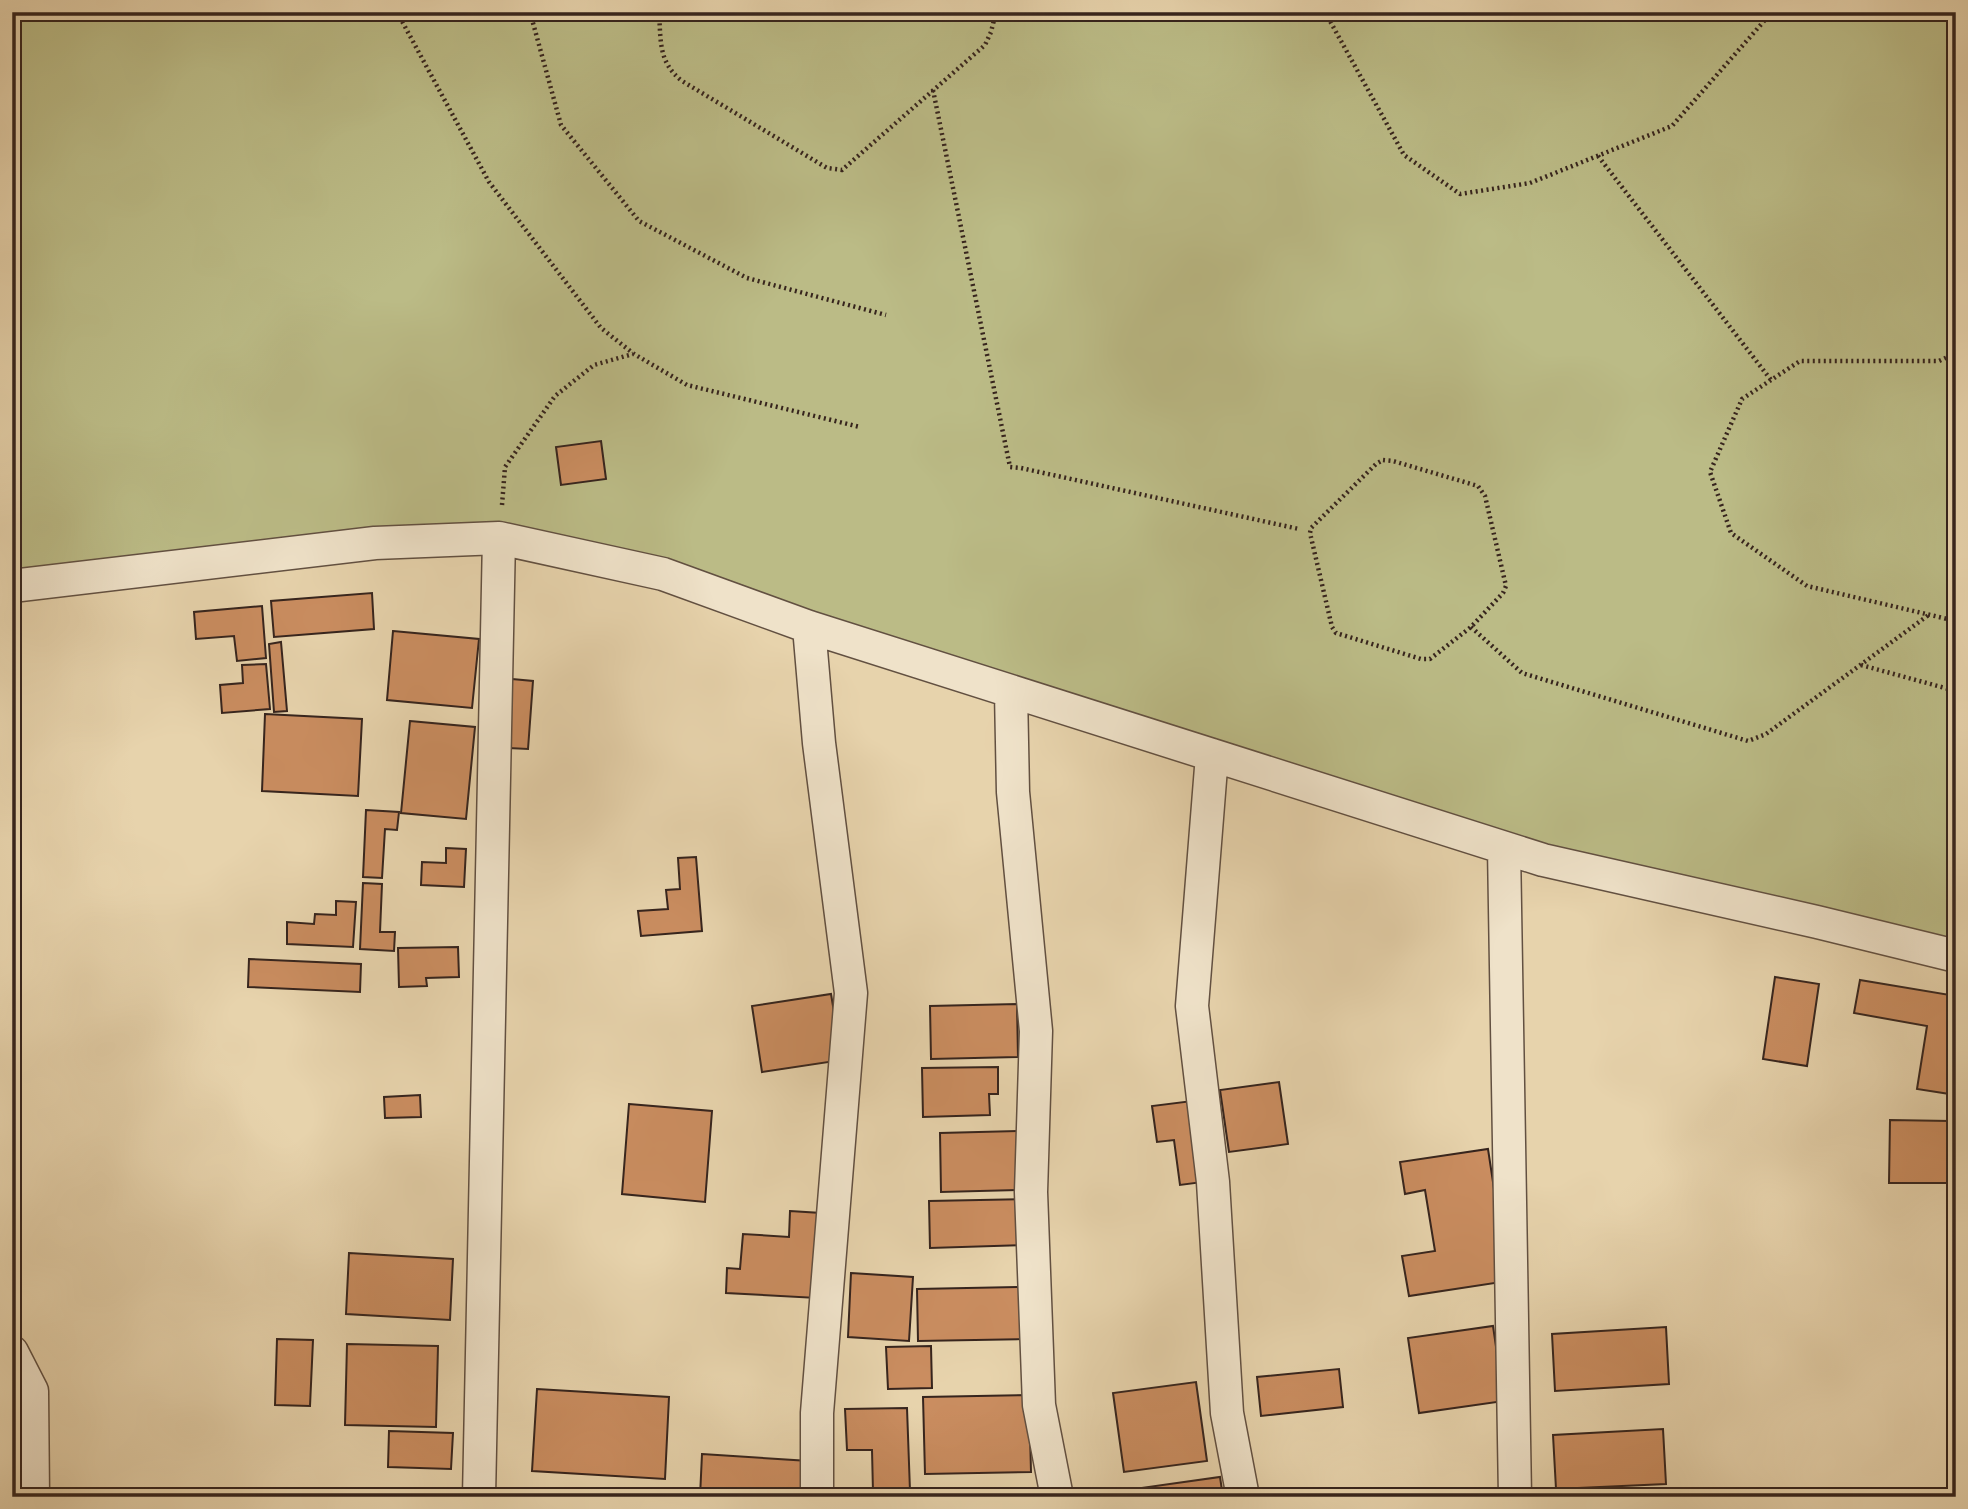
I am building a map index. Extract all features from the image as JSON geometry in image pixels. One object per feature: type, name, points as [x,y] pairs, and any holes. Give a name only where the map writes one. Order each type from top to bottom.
[{"type":"street","points":[[12,586],[375,543],[499,538],[663,574],[809,627],[1543,860],[1956,956]]},
{"type":"street","points":[[479,1497],[499,538]]},
{"type":"street","points":[[809,627],[818,743],[851,993],[817,1413],[817,1497]]},
{"type":"street","points":[[1011,692],[1013,792],[1036,1031],[1031,1192],[1039,1405],[1057,1497]]},
{"type":"street","points":[[1212,755],[1192,1006],[1213,1182],[1227,1413],[1243,1497]]},
{"type":"street","points":[[1504,848],[1515,1497]]},
{"type":"street","points":[[12,1352],[32,1391],[33,1497]]},
{"type":"path","points":[[397,12],[489,182],[601,328],[634,354],[687,385],[859,427]]},
{"type":"path","points":[[530,12],[561,125],[639,221],[747,278],[886,315]]},
{"type":"path","points":[[659,12],[663,60],[670,72],[827,168],[842,170],[985,45],[996,12]]},
{"type":"path","points":[[1325,12],[1404,155],[1460,194],[1530,183],[1672,126],[1772,12]]},
{"type":"path","points":[[933,90],[1010,467],[1299,529]]},
{"type":"path","points":[[1598,156],[1771,380]]},
{"type":"path","points":[[1956,353],[1939,361],[1800,361],[1742,399],[1710,472],[1731,533],[1807,586],[1956,621]]},
{"type":"path","points":[[499,538],[505,467],[555,396],[594,365],[634,354]]},
{"type":"path","points":[[1383,460],[1478,486],[1483,490],[1506,586],[1499,599],[1471,627],[1430,660],[1336,633],[1332,627],[1311,528],[1383,460]]},
{"type":"path","points":[[1471,627],[1522,673],[1748,741],[1766,734],[1930,614]]},
{"type":"path","points":[[1861,665],[1956,691]]},
{"type":"green space","points":[[12,12],[1956,12],[1956,956],[1543,860],[499,538],[12,586]]},
{"type":"building","points":[[601,441],[606,479],[561,485],[556,447]]},
{"type":"building","points":[[372,593],[374,629],[274,637],[271,601]]},
{"type":"building","points":[[262,606],[266,658],[237,661],[234,636],[196,639],[194,612]]},
{"type":"building","points":[[393,631],[479,639],[472,708],[387,700]]},
{"type":"building","points":[[281,642],[287,711],[274,712],[269,644]]},
{"type":"building","points":[[266,664],[270,709],[222,713],[220,685],[243,683],[242,665]]},
{"type":"building","points":[[512,679],[533,681],[528,749],[506,748]]},
{"type":"building","points":[[265,714],[362,719],[358,796],[262,791]]},
{"type":"building","points":[[410,721],[475,727],[466,819],[401,813]]},
{"type":"building","points":[[366,810],[399,812],[397,830],[385,829],[382,878],[363,877]]},
{"type":"building","points":[[446,848],[466,849],[464,887],[421,885],[422,862],[446,863]]},
{"type":"building","points":[[696,857],[702,931],[641,936],[638,911],[668,909],[666,890],[680,889],[678,858]]},
{"type":"building","points":[[363,883],[382,884],[380,932],[395,932],[394,951],[360,949]]},
{"type":"building","points":[[336,901],[356,902],[353,947],[287,944],[287,922],[314,924],[315,914],[336,915]]},
{"type":"building","points":[[458,947],[459,977],[426,978],[427,986],[399,987],[398,948]]},
{"type":"building","points":[[249,959],[361,964],[360,992],[248,987]]},
{"type":"building","points":[[1775,977],[1819,984],[1807,1066],[1763,1059]]},
{"type":"building","points":[[1860,980],[1956,996],[1956,1095],[1917,1089],[1927,1026],[1854,1013]]},
{"type":"building","points":[[831,994],[842,1060],[762,1072],[752,1006]]},
{"type":"building","points":[[1017,1004],[1018,1057],[931,1059],[930,1006]]},
{"type":"building","points":[[998,1067],[998,1094],[989,1094],[990,1115],[923,1117],[922,1068]]},
{"type":"building","points":[[1279,1082],[1288,1144],[1229,1152],[1220,1090]]},
{"type":"building","points":[[420,1095],[421,1117],[385,1118],[384,1097]]},
{"type":"building","points":[[1192,1101],[1203,1182],[1180,1185],[1174,1140],[1157,1142],[1152,1106]]},
{"type":"building","points":[[629,1104],[712,1111],[705,1202],[622,1194]]},
{"type":"building","points":[[1890,1120],[1950,1121],[1949,1183],[1889,1183]]},
{"type":"building","points":[[1020,1131],[1022,1190],[941,1192],[940,1133]]},
{"type":"building","points":[[1488,1149],[1508,1281],[1409,1296],[1402,1256],[1435,1251],[1425,1190],[1405,1194],[1400,1162]]},
{"type":"building","points":[[1028,1199],[1029,1245],[930,1248],[929,1201]]},
{"type":"building","points":[[790,1211],[821,1213],[817,1298],[726,1293],[727,1268],[740,1269],[743,1234],[789,1237]]},
{"type":"building","points":[[349,1253],[453,1259],[450,1320],[346,1314]]},
{"type":"building","points":[[851,1273],[913,1277],[909,1341],[848,1337]]},
{"type":"building","points":[[1024,1287],[1026,1339],[918,1341],[917,1289]]},
{"type":"building","points":[[1493,1326],[1504,1401],[1419,1413],[1408,1338]]},
{"type":"building","points":[[1666,1327],[1669,1384],[1555,1391],[1552,1334]]},
{"type":"building","points":[[277,1339],[313,1340],[310,1406],[275,1405]]},
{"type":"building","points":[[347,1344],[438,1346],[436,1427],[345,1425]]},
{"type":"building","points":[[931,1346],[932,1388],[888,1389],[886,1347]]},
{"type":"building","points":[[1339,1369],[1343,1407],[1261,1416],[1257,1377]]},
{"type":"building","points":[[1196,1382],[1207,1461],[1124,1472],[1113,1393]]},
{"type":"building","points":[[537,1389],[669,1397],[665,1479],[532,1471]]},
{"type":"building","points":[[1029,1395],[1031,1472],[925,1474],[923,1397]]},
{"type":"building","points":[[907,1408],[910,1491],[873,1492],[872,1450],[847,1450],[845,1409]]},
{"type":"building","points":[[1663,1429],[1666,1484],[1556,1489],[1553,1435]]},
{"type":"building","points":[[389,1431],[453,1433],[451,1469],[388,1467]]},
{"type":"building","points":[[702,1454],[809,1461],[807,1497],[700,1497]]},
{"type":"building","points":[[1220,1477],[1223,1497],[1143,1497],[1141,1488]]}]
